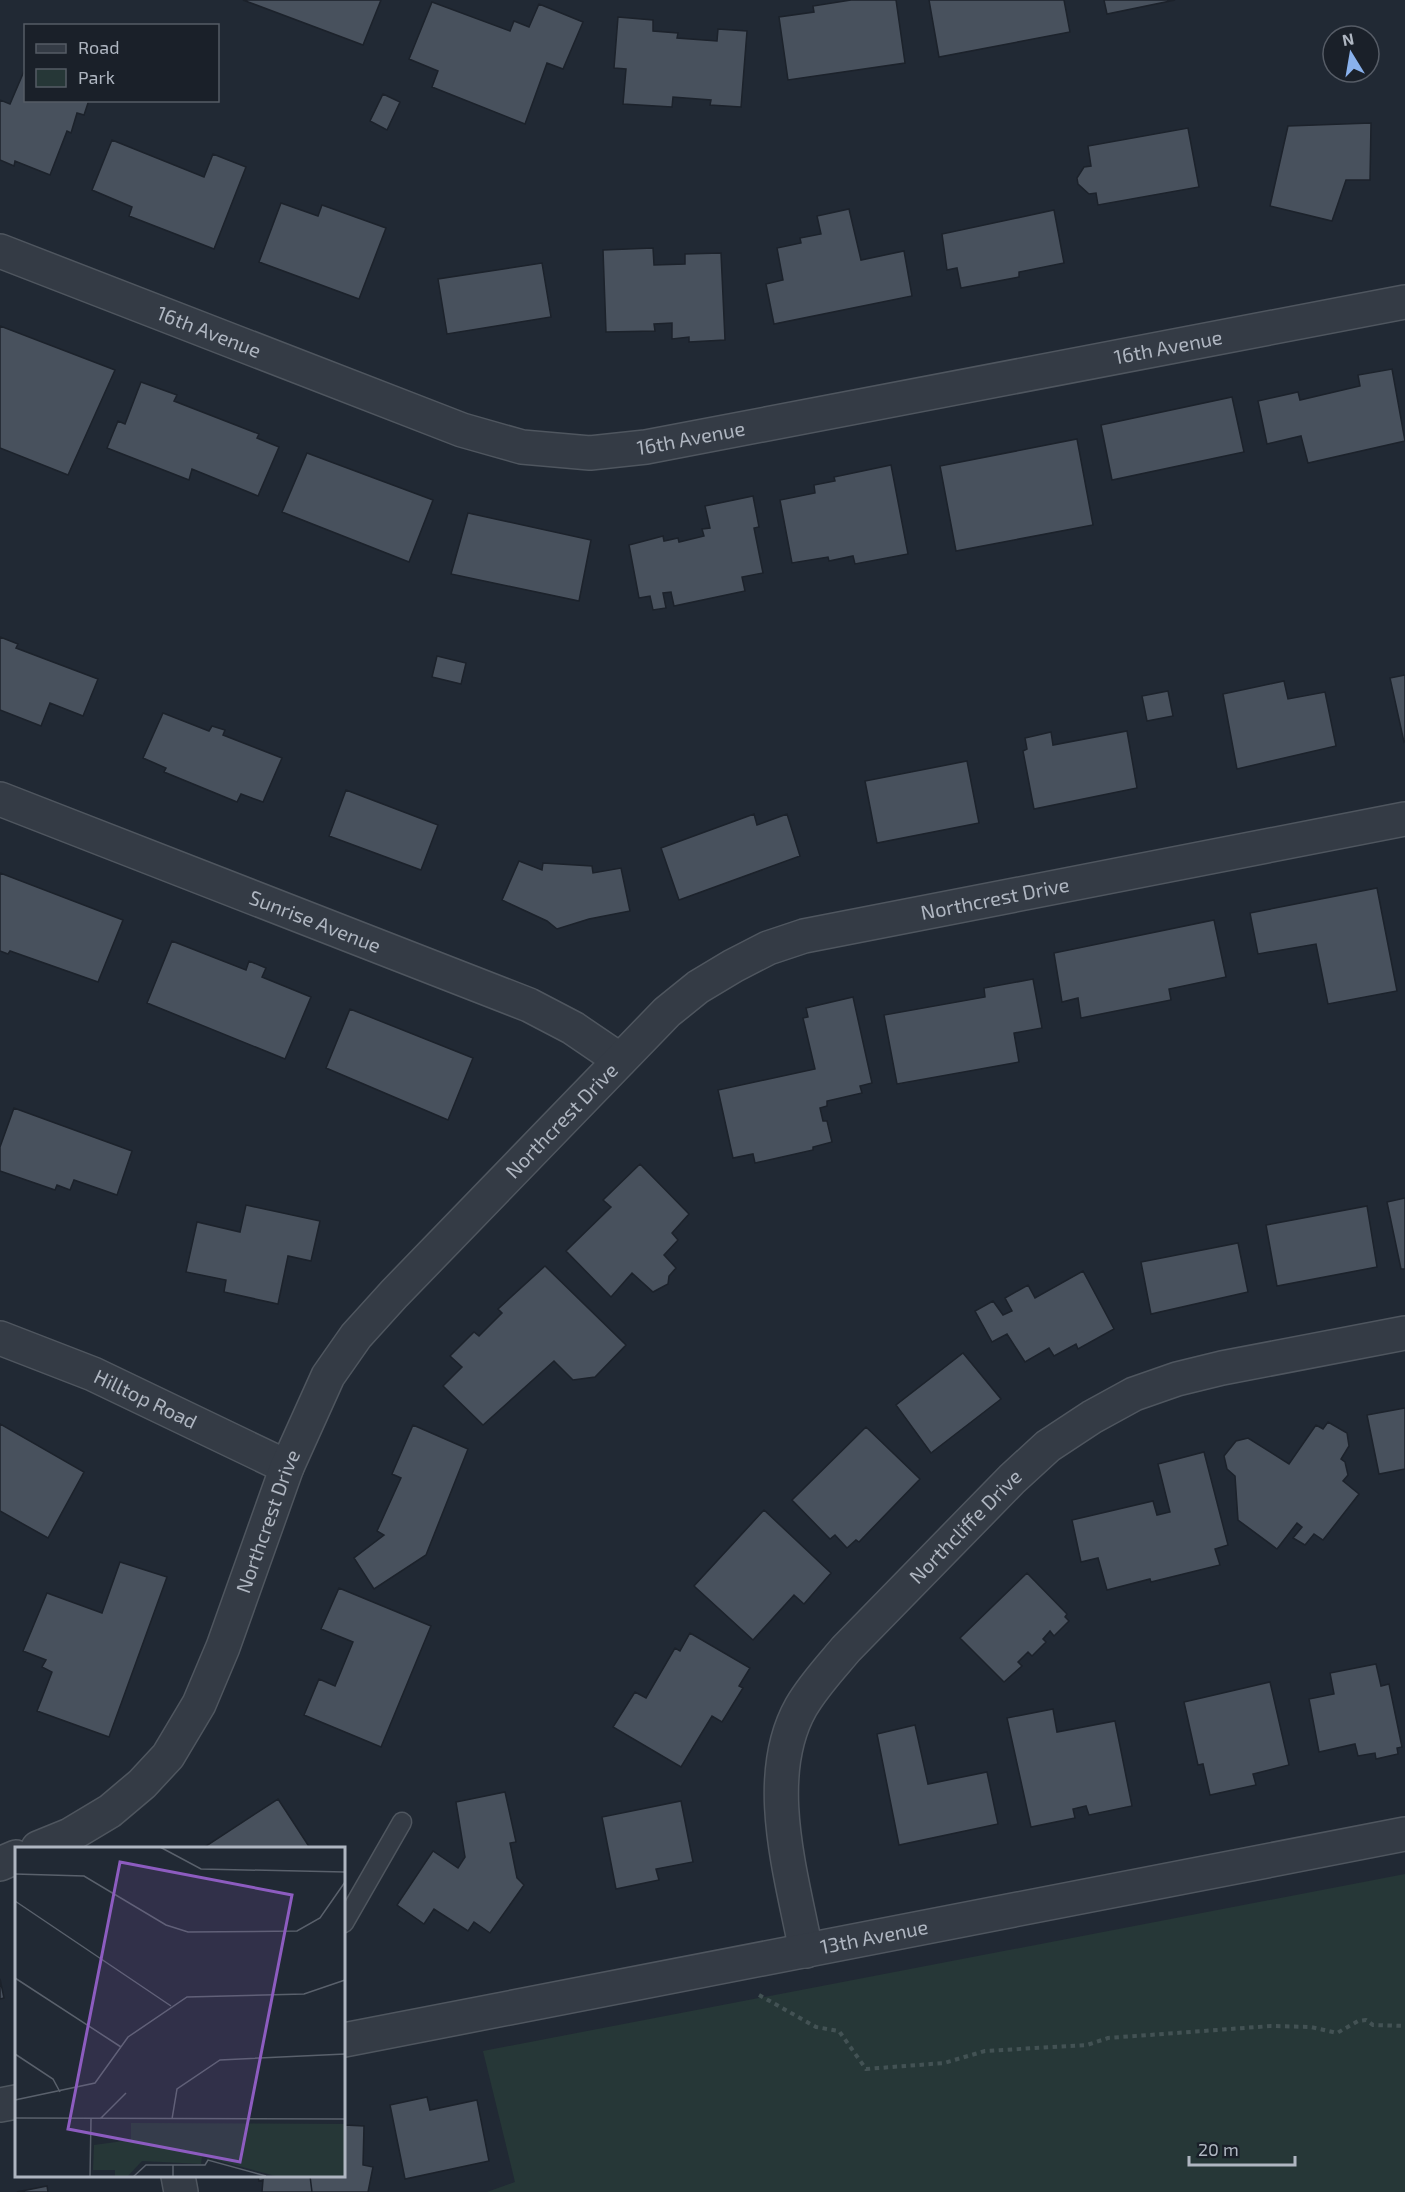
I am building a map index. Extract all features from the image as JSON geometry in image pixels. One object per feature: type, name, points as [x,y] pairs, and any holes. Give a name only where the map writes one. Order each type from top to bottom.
[{"type":"street","name":"16th Avenue","points":[[0,251],[462,430],[522,447],[590,453],[646,447],[1405,302]]},
{"type":"street","name":"Sunrise Avenue","points":[[0,799],[529,1005],[573,1028],[620,1060]]},
{"type":"street","name":"Northcrest Drive","points":[[40,1847],[70,1835],[110,1810],[142,1784],[168,1756],[199,1704],[223,1647],[287,1467],[327,1376],[356,1336],[667,1012],[698,987],[768,948],[804,936],[1405,819]]},
{"type":"street","name":"Northcliffe Drive","points":[[806,1951],[782,1823],[780,1782],[786,1746],[800,1709],[820,1678],[1012,1479],[1048,1446],[1092,1417],[1134,1394],[1177,1379],[1405,1334]]},
{"type":"street","name":"Hilltop Road","points":[[0,1338],[93,1374],[287,1467]]},
{"type":"street","name":"13th Avenue","points":[[345,2040],[1405,1834]]},
{"type":"street","points":[[0,1864],[15,1857]]},
{"type":"street","points":[[0,2105],[15,2102]]},
{"type":"street","points":[[178,2177],[181,2192]]},
{"type":"lane","points":[[345,1921],[402,1822]]},
{"type":"path","points":[[759,1995],[816,2027],[839,2031],[866,2069],[944,2062],[985,2051],[1087,2045],[1108,2038],[1271,2026],[1311,2027],[1337,2032],[1358,2021],[1366,2020],[1373,2025],[1405,2026]]},
{"type":"green space","points":[[1405,1874],[1405,2192],[487,2192],[515,2182],[483,2051]]},
{"type":"building","points":[[243,0],[381,0],[363,45]]},
{"type":"building","points":[[851,0],[896,0],[905,63],[788,80],[779,17],[814,12],[813,6]]},
{"type":"building","points":[[929,0],[1064,0],[1070,32],[939,57]]},
{"type":"building","points":[[1104,0],[1175,0],[1107,14]]},
{"type":"building","points":[[432,2],[510,31],[514,21],[529,27],[539,4],[583,22],[563,69],[547,63],[525,124],[432,87],[438,71],[409,59]]},
{"type":"building","points":[[618,17],[653,20],[653,31],[678,33],[677,38],[717,41],[718,29],[747,31],[741,107],[710,105],[711,100],[673,97],[672,107],[623,104],[626,69],[614,68]]},
{"type":"building","points":[[24,71],[24,102],[88,102],[84,115],[77,113],[71,133],[67,131],[50,175],[15,161],[14,166],[0,160],[0,100],[10,104]]},
{"type":"building","points":[[383,94],[400,102],[387,130],[370,121]]},
{"type":"building","points":[[1371,123],[1370,180],[1346,180],[1332,221],[1270,206],[1288,126]]},
{"type":"building","points":[[1188,128],[1199,187],[1098,205],[1096,193],[1089,194],[1078,184],[1077,178],[1084,167],[1091,166],[1088,146]]},
{"type":"building","points":[[112,140],[204,177],[213,154],[246,167],[214,249],[129,216],[132,207],[92,190]]},
{"type":"building","points":[[281,203],[318,216],[322,205],[386,228],[359,299],[259,262]]},
{"type":"building","points":[[849,209],[861,260],[904,251],[912,296],[774,324],[766,284],[783,280],[777,248],[801,243],[800,238],[821,234],[817,216]]},
{"type":"building","points":[[1054,210],[1064,263],[1019,272],[1019,277],[961,288],[957,268],[947,270],[942,234]]},
{"type":"building","points":[[653,248],[654,265],[685,264],[685,254],[721,253],[725,340],[689,342],[689,337],[672,339],[672,323],[654,324],[655,331],[606,332],[603,250]]},
{"type":"building","points":[[542,263],[551,317],[447,334],[438,279]]},
{"type":"building","points":[[0,326],[115,370],[68,475],[0,448]]},
{"type":"building","points":[[1392,369],[1405,441],[1308,463],[1301,436],[1267,444],[1258,401],[1298,392],[1300,400],[1360,386],[1358,375]]},
{"type":"building","points":[[141,382],[177,395],[174,401],[259,434],[257,438],[279,447],[258,496],[192,469],[189,480],[107,448],[118,421],[125,424]]},
{"type":"building","points":[[1232,397],[1244,452],[1112,480],[1101,425]]},
{"type":"building","points":[[1077,439],[1093,525],[956,551],[940,466]]},
{"type":"building","points":[[307,453],[433,500],[409,562],[282,512]]},
{"type":"building","points":[[891,465],[908,554],[855,564],[853,556],[829,561],[828,557],[792,563],[780,500],[815,493],[814,485],[835,481],[834,477]]},
{"type":"building","points":[[753,496],[759,527],[754,528],[763,573],[742,577],[745,591],[674,606],[671,592],[663,593],[666,608],[653,610],[650,596],[639,598],[629,545],[663,536],[664,541],[678,538],[679,542],[704,536],[702,529],[710,528],[705,506]]},
{"type":"building","points":[[468,513],[591,540],[579,601],[451,574]]},
{"type":"building","points":[[0,637],[18,644],[16,648],[98,679],[83,716],[50,703],[41,726],[0,710]]},
{"type":"building","points":[[437,656],[466,663],[461,684],[432,677]]},
{"type":"building","points":[[1405,675],[1405,741],[1404,742],[1390,678]]},
{"type":"building","points":[[1284,681],[1288,699],[1325,692],[1336,746],[1237,769],[1223,694]]},
{"type":"building","points":[[1168,691],[1173,716],[1147,721],[1142,696]]},
{"type":"building","points":[[163,713],[209,731],[212,726],[225,730],[223,735],[282,758],[263,802],[241,794],[237,802],[164,772],[166,768],[143,758]]},
{"type":"building","points":[[1127,731],[1137,788],[1034,809],[1023,751],[1027,749],[1025,738],[1051,732],[1053,745]]},
{"type":"building","points":[[967,761],[979,823],[877,843],[865,781]]},
{"type":"building","points":[[346,790],[438,825],[421,870],[329,836]]},
{"type":"building","points":[[754,814],[757,825],[787,814],[800,856],[679,900],[661,848]]},
{"type":"building","points":[[519,861],[542,870],[543,863],[592,866],[593,873],[621,868],[630,911],[589,919],[557,929],[547,921],[502,900]]},
{"type":"building","points":[[0,873],[123,920],[98,982],[10,951],[8,954],[0,951]]},
{"type":"building","points":[[1377,888],[1397,991],[1328,1004],[1316,944],[1258,954],[1250,913]]},
{"type":"building","points":[[1214,920],[1226,977],[1169,989],[1171,1000],[1081,1018],[1078,998],[1062,1002],[1054,953]]},
{"type":"building","points":[[172,941],[246,970],[249,961],[266,968],[262,977],[311,997],[285,1059],[147,1003]]},
{"type":"building","points":[[1033,979],[1042,1028],[1014,1033],[1019,1062],[897,1084],[884,1015],[985,997],[984,988]]},
{"type":"building","points":[[853,997],[872,1083],[860,1086],[862,1093],[827,1101],[827,1106],[820,1108],[823,1121],[827,1121],[832,1142],[813,1147],[813,1150],[755,1163],[753,1154],[733,1158],[718,1090],[815,1069],[803,1018],[808,1017],[806,1008]]},
{"type":"building","points":[[350,1009],[473,1058],[448,1120],[326,1068]]},
{"type":"building","points":[[14,1108],[132,1151],[117,1195],[74,1180],[70,1190],[57,1185],[55,1190],[0,1171],[0,1147]]},
{"type":"building","points":[[640,1164],[689,1214],[672,1233],[678,1240],[664,1255],[676,1268],[669,1276],[668,1284],[653,1292],[632,1273],[611,1297],[566,1251],[611,1207],[603,1200]]},
{"type":"building","points":[[1405,1198],[1405,1269],[1401,1269],[1387,1202]]},
{"type":"building","points":[[246,1205],[320,1221],[311,1261],[288,1256],[278,1304],[224,1292],[226,1280],[186,1272],[197,1222],[240,1232]]},
{"type":"building","points":[[1367,1206],[1377,1267],[1277,1286],[1266,1225]]},
{"type":"building","points":[[1238,1243],[1248,1292],[1151,1314],[1141,1262]]},
{"type":"building","points":[[545,1266],[626,1345],[595,1377],[573,1380],[554,1361],[483,1425],[443,1386],[462,1367],[450,1356],[474,1332],[479,1336],[502,1313],[498,1309]]},
{"type":"building","points":[[1083,1271],[1114,1329],[1078,1349],[1076,1344],[1054,1356],[1049,1348],[1025,1362],[1007,1334],[992,1342],[975,1311],[993,1301],[1003,1315],[1012,1311],[1005,1298],[1028,1285],[1035,1298]]},
{"type":"building","points":[[963,1353],[1001,1399],[931,1453],[896,1405]]},
{"type":"building","points":[[1405,1408],[1405,1469],[1379,1474],[1367,1415]]},
{"type":"building","points":[[1328,1422],[1347,1433],[1349,1446],[1341,1459],[1345,1462],[1348,1475],[1343,1481],[1359,1494],[1323,1540],[1314,1534],[1305,1545],[1293,1538],[1302,1527],[1297,1523],[1277,1549],[1238,1520],[1235,1476],[1227,1469],[1224,1456],[1236,1441],[1248,1438],[1289,1464],[1316,1425],[1323,1429]]},
{"type":"building","points":[[0,1424],[84,1472],[48,1538],[0,1511]]},
{"type":"building","points":[[413,1425],[468,1449],[426,1555],[374,1589],[354,1558],[384,1535],[377,1531],[401,1478],[392,1474]]},
{"type":"building","points":[[866,1427],[920,1479],[859,1542],[856,1540],[847,1548],[835,1535],[830,1539],[792,1500]]},
{"type":"building","points":[[1204,1452],[1228,1545],[1215,1549],[1220,1565],[1107,1590],[1098,1558],[1081,1562],[1072,1520],[1153,1501],[1157,1515],[1170,1512],[1158,1464]]},
{"type":"building","points":[[764,1510],[831,1573],[804,1604],[794,1595],[753,1640],[694,1586]]},
{"type":"building","points":[[120,1562],[167,1577],[109,1737],[37,1711],[52,1672],[42,1667],[46,1660],[23,1651],[47,1593],[102,1613]]},
{"type":"building","points":[[1027,1573],[1067,1614],[1065,1617],[1069,1621],[1054,1636],[1050,1631],[1043,1639],[1046,1642],[1032,1656],[1028,1652],[1018,1662],[1022,1666],[1004,1682],[960,1638]]},
{"type":"building","points":[[339,1588],[431,1626],[381,1747],[304,1715],[319,1679],[335,1686],[353,1642],[321,1629]]},
{"type":"building","points":[[690,1633],[750,1668],[739,1686],[743,1688],[722,1722],[712,1716],[681,1767],[613,1727],[635,1692],[646,1698],[675,1648],[680,1651]]},
{"type":"building","points":[[1376,1664],[1381,1686],[1389,1684],[1402,1747],[1397,1748],[1398,1754],[1376,1759],[1375,1753],[1358,1756],[1355,1744],[1319,1752],[1309,1699],[1334,1694],[1330,1673]]},
{"type":"building","points":[[1270,1682],[1289,1765],[1253,1774],[1256,1785],[1210,1795],[1203,1764],[1198,1765],[1184,1702]]},
{"type":"building","points":[[1053,1709],[1057,1732],[1115,1721],[1132,1806],[1089,1815],[1086,1806],[1073,1809],[1075,1818],[1031,1827],[1007,1718]]},
{"type":"building","points":[[915,1725],[928,1784],[987,1772],[998,1824],[899,1845],[877,1734]]},
{"type":"building","points":[[505,1792],[516,1842],[510,1843],[517,1878],[524,1885],[490,1933],[474,1922],[468,1931],[434,1909],[424,1924],[397,1905],[433,1851],[458,1868],[465,1857],[456,1802]]},
{"type":"building","points":[[278,1799],[309,1847],[205,1847]]},
{"type":"building","points":[[681,1801],[693,1862],[656,1869],[659,1880],[616,1889],[602,1817]]},
{"type":"building","points":[[0,1979],[4,1998],[0,1999]]},
{"type":"building","points":[[427,2097],[430,2110],[477,2100],[489,2161],[405,2179],[390,2105]]},
{"type":"building","points":[[345,2125],[364,2126],[363,2165],[373,2167],[368,2192],[312,2192],[310,2177],[345,2177]]},
{"type":"building","points":[[258,2177],[310,2177],[312,2192],[262,2192],[263,2180],[259,2181]]},
{"type":"building","points":[[47,2186],[48,2192],[17,2192]]}]
